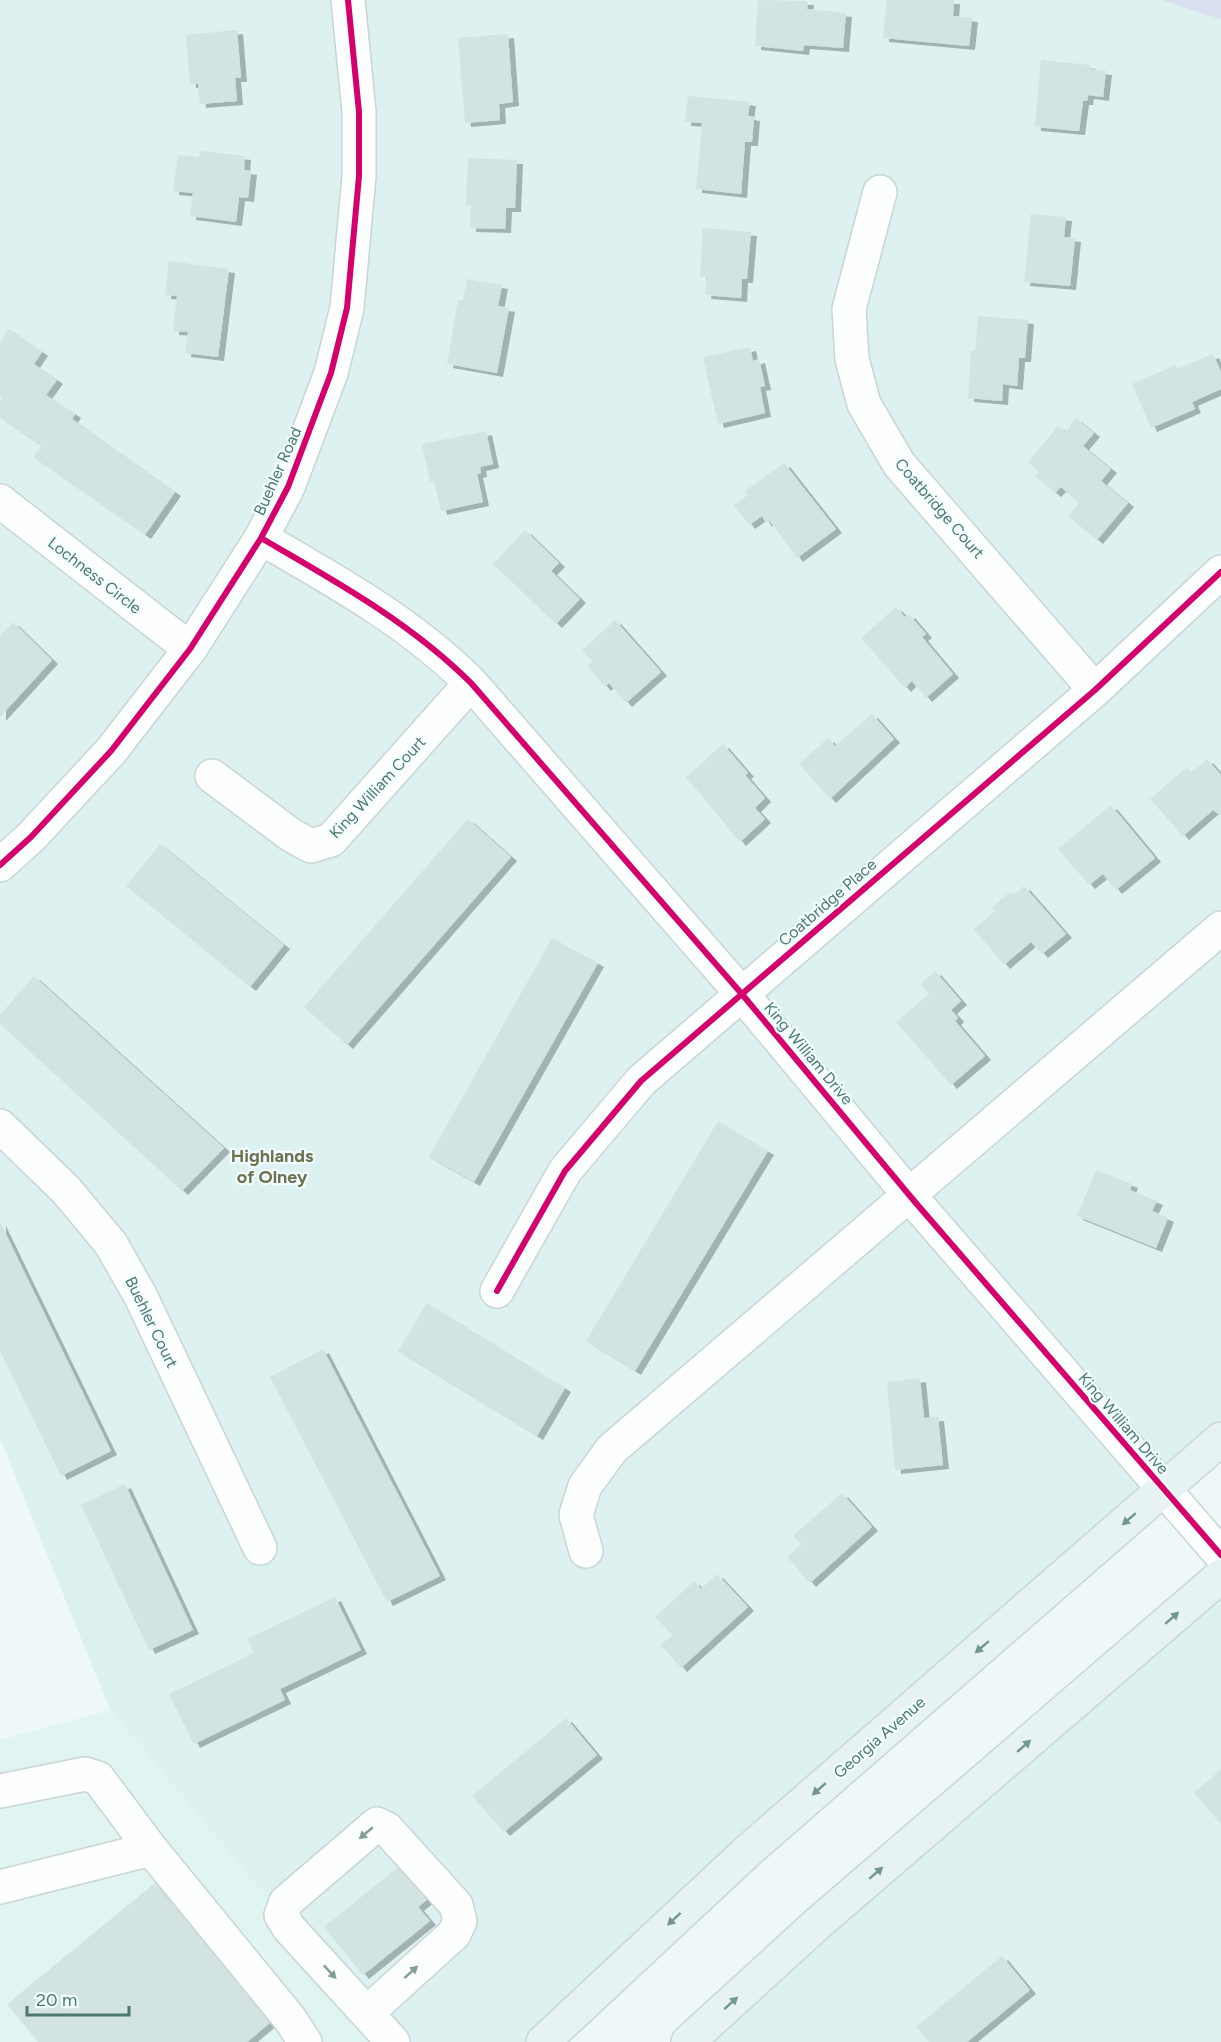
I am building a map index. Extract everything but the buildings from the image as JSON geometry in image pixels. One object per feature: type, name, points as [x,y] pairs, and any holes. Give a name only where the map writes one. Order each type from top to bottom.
[{"type":"main road","name":"Georgia Avenue","points":[[543,2042],[750,1849],[1221,1439]]},
{"type":"main road","points":[[687,2042],[816,1925],[1221,1576]]},
{"type":"street","name":"Buehler Road","points":[[0,866],[31,837],[111,751],[190,649],[261,537],[288,487],[331,373],[347,308],[359,176],[359,112],[348,0]]},
{"type":"street","name":"Coatbridge Court","points":[[879,192],[849,309],[852,359],[864,404],[899,464],[1095,690]]},
{"type":"street","name":"Lochness Circle","points":[[0,501],[190,649]]},
{"type":"street","name":"King William Drive","points":[[261,537],[366,598],[449,662],[471,683],[741,993],[908,1194],[1221,1555]]},
{"type":"street","name":"Coatbridge Place","points":[[497,1291],[565,1171],[603,1123],[641,1081],[1095,690],[1221,572]]},
{"type":"street","name":"King William Court","points":[[212,776],[291,835],[311,846],[331,840],[471,683]]},
{"type":"street","points":[[586,1551],[576,1515],[585,1486],[612,1449],[1221,928]]},
{"type":"street","name":"Buehler Court","points":[[0,1126],[66,1191],[111,1244],[141,1296],[260,1548]]},
{"type":"street","points":[[0,1791],[85,1774],[98,1778],[151,1849],[290,2019],[305,2042]]},
{"type":"street","points":[[368,2012],[454,1934],[460,1921],[456,1905],[387,1829],[377,1824],[286,1902],[281,1915],[289,1928],[393,2042]]},
{"type":"street","points":[[0,1887],[151,1849]]},
{"type":"shaded area","points":[[0,0],[1221,0],[1221,1439],[543,2042],[387,2042],[110,1710],[0,1438]]},
{"type":"shaded area","points":[[1162,0],[1221,0],[1221,19],[1214,17]]},
{"type":"shaded area","points":[[1221,1576],[1221,2042],[688,2042]]},
{"type":"shaded area","points":[[110,1710],[387,2042],[0,2042],[0,1740]]},
{"type":"cycle path","points":[[0,865],[31,837],[111,751],[190,649],[261,538],[288,487],[331,373],[347,308],[359,176],[359,112],[348,0]]},
{"type":"cycle path","points":[[261,538],[371,604],[423,641],[471,683],[741,993],[915,1202],[1221,1555]]},
{"type":"cycle path","points":[[497,1291],[565,1171],[641,1081],[1095,690],[1221,572]]},
{"type":"district","name":"Highlands of Olney","points":[[272,1166]]}]
